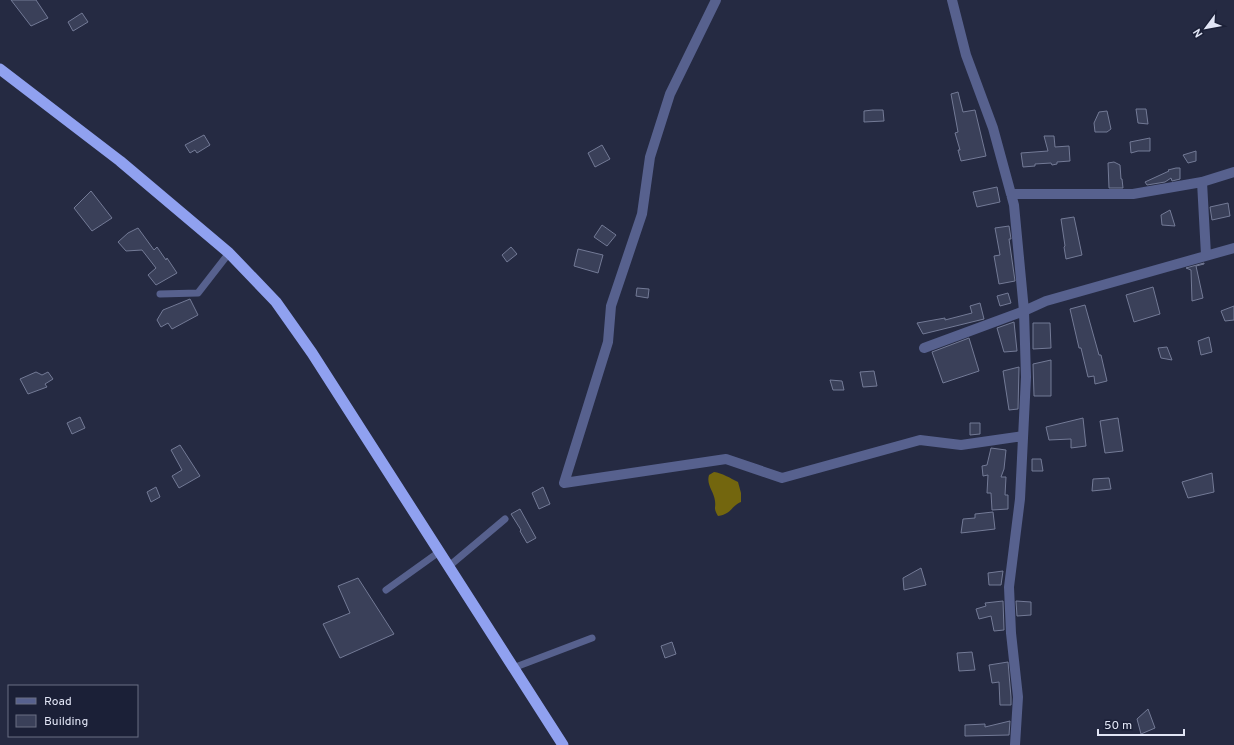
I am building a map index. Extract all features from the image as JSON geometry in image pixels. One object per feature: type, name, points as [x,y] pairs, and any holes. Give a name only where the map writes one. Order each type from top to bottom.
[{"type":"highway","points":[[0,69],[120,161],[229,253],[276,302],[312,353],[563,745]]},
{"type":"street","points":[[716,0],[670,94],[652,150],[642,214],[611,306],[608,342],[564,483],[726,459],[782,478],[920,440],[961,445],[1023,436]]},
{"type":"street","points":[[952,0],[966,55],[993,128],[1014,205],[1024,311],[1026,377],[1020,498],[1009,587],[1011,633],[1018,697],[1015,745]]},
{"type":"street","points":[[1011,194],[1133,194],[1202,182],[1234,172]]},
{"type":"street","points":[[1202,182],[1206,255]]},
{"type":"street","points":[[924,348],[1024,311],[1046,301],[1234,248]]},
{"type":"lane","points":[[160,294],[198,293],[229,253]]},
{"type":"lane","points":[[448,567],[505,519]]},
{"type":"lane","points":[[386,590],[439,552]]},
{"type":"lane","points":[[513,668],[592,638]]},
{"type":"shaded area","points":[[714,472],[738,482],[741,493],[741,502],[726,514],[718,516],[708,479],[709,475]]},
{"type":"building","points":[[11,0],[36,0],[48,18],[31,26]]},
{"type":"building","points":[[82,13],[88,22],[73,31],[68,22]]},
{"type":"building","points":[[958,92],[963,112],[975,110],[986,156],[961,161],[958,150],[960,150],[955,133],[958,132],[951,94]]},
{"type":"building","points":[[1136,109],[1146,109],[1148,124],[1138,123]]},
{"type":"building","points":[[883,110],[884,121],[864,122],[864,111]]},
{"type":"building","points":[[1107,111],[1111,129],[1107,132],[1095,132],[1094,123],[1099,112]]},
{"type":"building","points":[[204,135],[210,145],[197,153],[195,150],[190,153],[185,145]]},
{"type":"building","points":[[1044,136],[1054,136],[1055,147],[1069,146],[1070,161],[1057,162],[1057,164],[1052,165],[1051,163],[1035,164],[1035,166],[1023,167],[1021,153],[1048,151]]},
{"type":"building","points":[[1150,138],[1150,151],[1138,151],[1131,153],[1130,142]]},
{"type":"building","points":[[602,145],[610,159],[595,167],[588,153]]},
{"type":"building","points":[[1196,151],[1196,161],[1188,163],[1183,155]]},
{"type":"building","points":[[1114,162],[1120,165],[1123,188],[1109,188],[1108,163]]},
{"type":"building","points":[[1180,168],[1180,179],[1172,181],[1171,178],[1165,182],[1147,185],[1145,182],[1169,171],[1168,170]]},
{"type":"building","points":[[997,187],[1000,202],[977,207],[973,192]]},
{"type":"building","points":[[91,191],[112,218],[92,231],[74,208]]},
{"type":"building","points":[[1228,203],[1230,216],[1212,220],[1210,207]]},
{"type":"building","points":[[1170,210],[1175,226],[1162,225],[1161,215]]},
{"type":"building","points":[[1074,217],[1082,255],[1066,259],[1061,219]]},
{"type":"building","points":[[602,225],[616,235],[607,246],[594,237]]},
{"type":"building","points":[[1009,226],[1011,239],[1009,239],[1015,281],[999,284],[994,256],[1000,255],[995,228]]},
{"type":"building","points":[[138,228],[154,250],[157,247],[166,260],[167,258],[177,273],[156,285],[148,275],[156,268],[142,250],[126,251],[118,242],[128,233]]},
{"type":"building","points":[[511,247],[517,254],[507,262],[502,255]]},
{"type":"building","points":[[578,249],[603,255],[598,273],[574,266]]},
{"type":"building","points":[[1204,263],[1196,266],[1203,298],[1192,301],[1191,270],[1186,268]]},
{"type":"building","points":[[1153,287],[1160,314],[1134,322],[1126,295]]},
{"type":"building","points":[[637,288],[649,289],[648,298],[636,296]]},
{"type":"building","points":[[1008,293],[1011,303],[1000,306],[997,296]]},
{"type":"building","points":[[190,299],[198,315],[172,329],[168,323],[161,327],[157,320],[163,310]]},
{"type":"building","points":[[980,303],[984,319],[923,334],[917,323],[945,318],[945,320],[972,313],[970,306]]},
{"type":"building","points":[[1085,305],[1099,355],[1101,355],[1107,381],[1095,384],[1094,376],[1088,377],[1081,348],[1079,348],[1070,309]]},
{"type":"building","points":[[1234,306],[1234,320],[1225,321],[1221,311]]},
{"type":"building","points":[[1014,322],[1017,351],[1004,352],[997,328]]},
{"type":"building","points":[[1033,323],[1050,323],[1051,348],[1033,349]]},
{"type":"building","points":[[1209,337],[1212,352],[1201,355],[1198,341]]},
{"type":"building","points":[[969,338],[979,371],[943,383],[932,352]]},
{"type":"building","points":[[1167,347],[1172,360],[1161,358],[1158,348]]},
{"type":"building","points":[[1051,360],[1051,396],[1034,396],[1033,364]]},
{"type":"building","points":[[1019,367],[1018,409],[1009,410],[1003,371]]},
{"type":"building","points":[[874,371],[877,386],[863,387],[860,372]]},
{"type":"building","points":[[36,372],[42,375],[48,372],[53,379],[45,384],[47,387],[28,394],[20,379]]},
{"type":"building","points":[[830,380],[842,381],[844,390],[833,390]]},
{"type":"building","points":[[80,417],[85,428],[72,434],[67,423]]},
{"type":"building","points":[[1083,418],[1086,446],[1071,448],[1071,439],[1049,440],[1046,427]]},
{"type":"building","points":[[1118,418],[1123,451],[1105,453],[1100,421]]},
{"type":"building","points":[[970,423],[980,423],[980,434],[970,435]]},
{"type":"building","points":[[180,445],[200,476],[179,488],[172,476],[182,470],[171,450]]},
{"type":"building","points":[[991,448],[1006,450],[1004,469],[1001,477],[1006,477],[1005,495],[1008,495],[1008,509],[992,510],[991,493],[987,493],[988,475],[983,476],[982,466],[987,465]]},
{"type":"building","points":[[1032,459],[1041,459],[1043,471],[1032,471]]},
{"type":"building","points":[[1212,473],[1214,492],[1188,498],[1182,482]]},
{"type":"building","points":[[1109,478],[1111,489],[1092,491],[1093,479]]},
{"type":"building","points":[[156,487],[160,497],[151,502],[147,492]]},
{"type":"building","points":[[543,487],[550,504],[539,509],[532,493]]},
{"type":"building","points":[[520,509],[536,538],[527,543],[511,514]]},
{"type":"building","points":[[993,512],[995,529],[961,533],[963,519],[975,518],[975,514]]},
{"type":"building","points":[[921,568],[926,585],[904,590],[903,578]]},
{"type":"building","points":[[1003,571],[1001,585],[989,585],[988,573]]},
{"type":"building","points":[[358,578],[394,634],[340,658],[323,624],[350,613],[338,586]]},
{"type":"building","points":[[1003,601],[1004,630],[994,631],[991,616],[979,619],[976,609],[986,606],[985,603]]},
{"type":"building","points":[[1016,601],[1031,602],[1031,615],[1017,616]]},
{"type":"building","points":[[672,642],[676,654],[665,658],[661,646]]},
{"type":"building","points":[[972,652],[975,670],[959,671],[957,653]]},
{"type":"building","points":[[1008,662],[1011,705],[1000,705],[999,682],[992,683],[989,665]]},
{"type":"building","points":[[1148,709],[1155,728],[1141,734],[1137,719]]},
{"type":"building","points":[[1010,721],[1009,735],[965,736],[965,725],[985,724],[985,727]]}]
